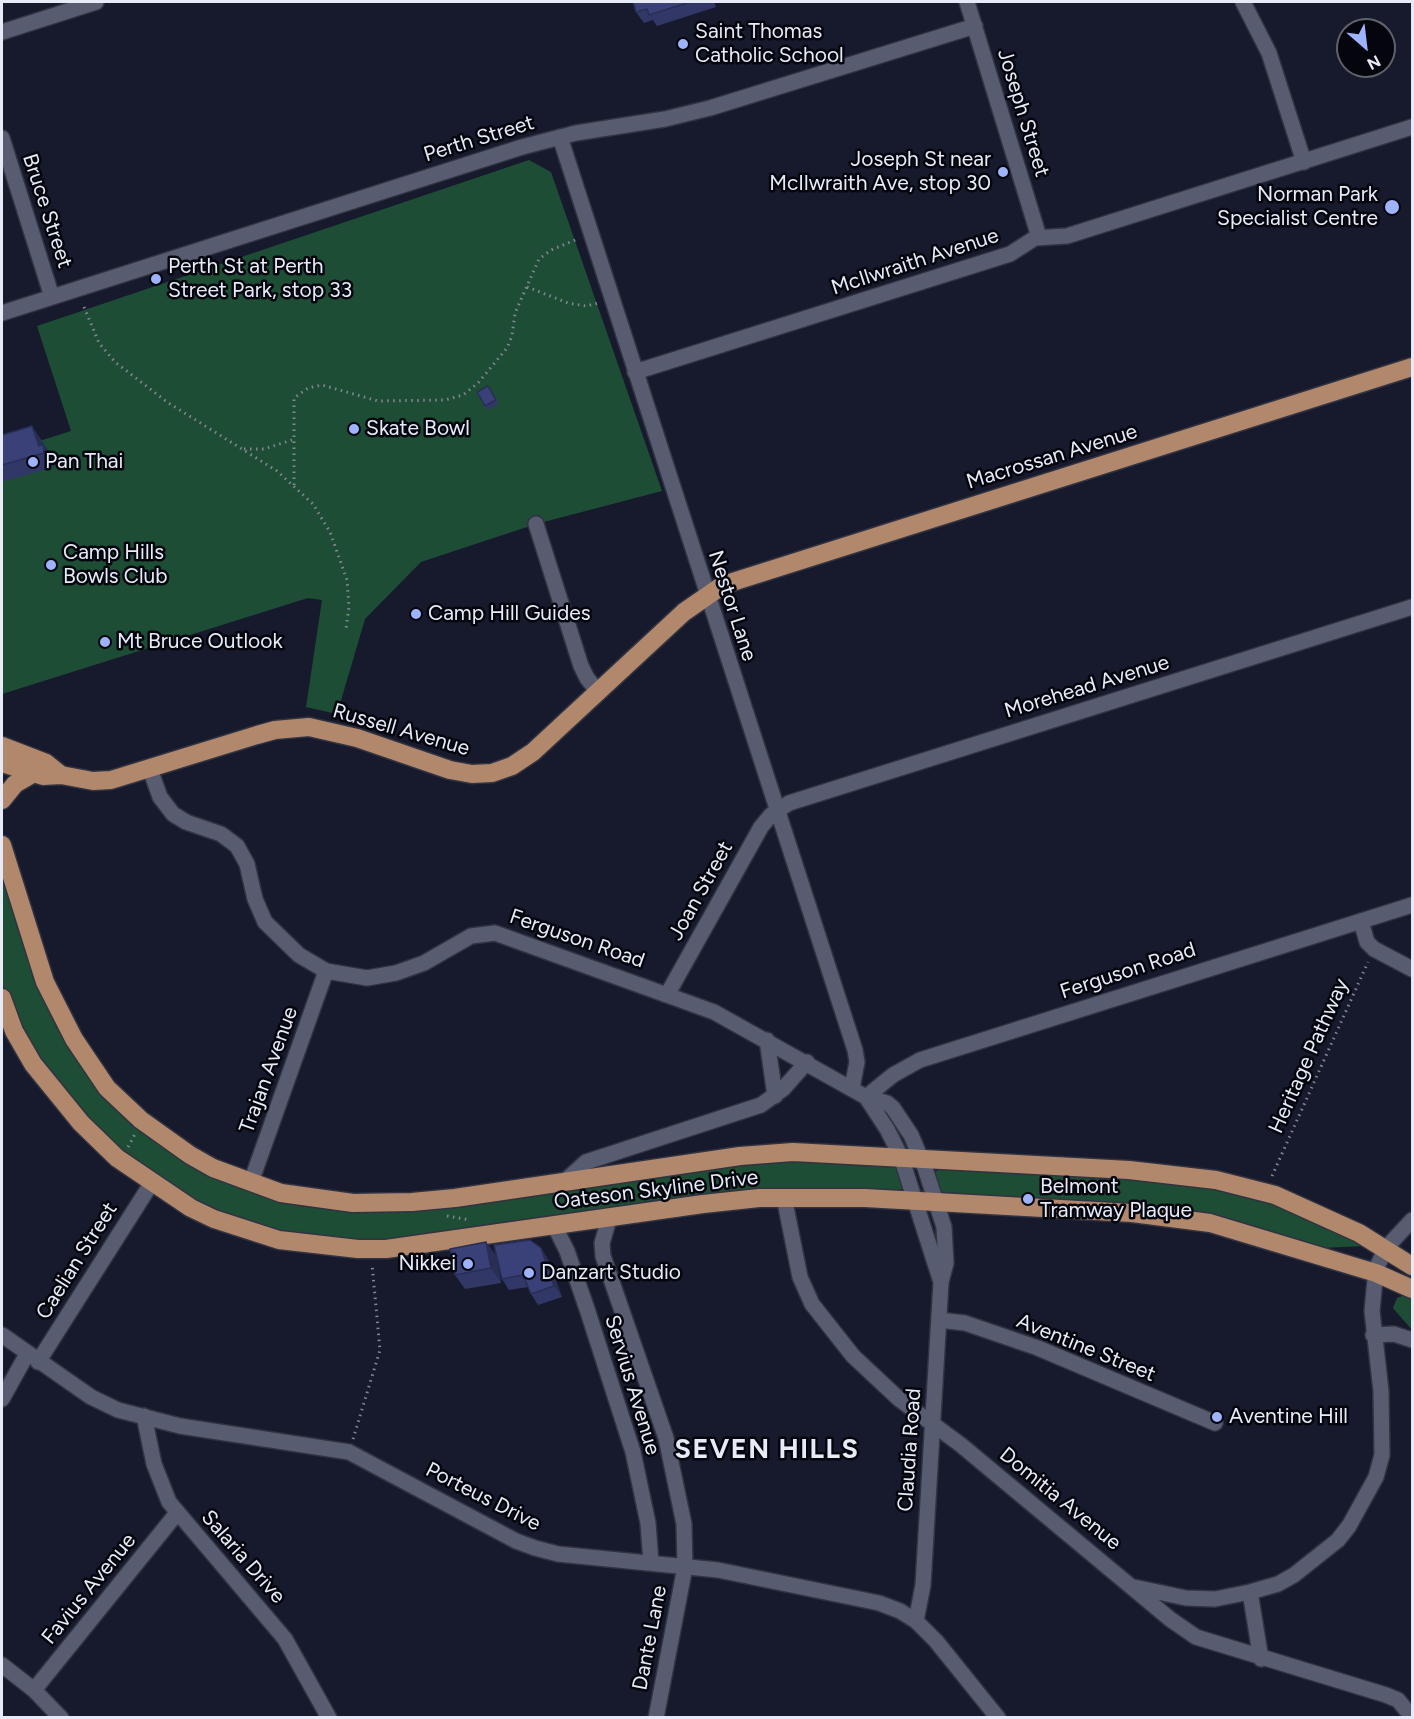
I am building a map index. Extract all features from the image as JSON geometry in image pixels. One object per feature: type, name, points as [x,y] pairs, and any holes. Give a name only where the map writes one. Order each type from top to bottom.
[{"type":"main road","name":"Macrossan Avenue","points":[[707,595],[723,585],[806,558],[1413,367]]},
{"type":"main road","name":"Russell Avenue","points":[[61,775],[102,780],[150,769],[266,732],[309,727],[357,738],[450,770],[472,774],[492,773],[522,760],[684,612],[707,595]]},
{"type":"main road","points":[[2,746],[46,763],[61,775]]},
{"type":"main road","points":[[2,763],[43,776],[61,775]]},
{"type":"main road","points":[[2,800],[15,784],[34,773]]},
{"type":"main road","name":"Oateson Skyline Drive","points":[[2,847],[45,982],[94,1071],[118,1099],[156,1132],[213,1168],[251,1182],[308,1198],[384,1203],[455,1198],[771,1153],[901,1157],[1147,1171],[1216,1180],[1297,1204],[1386,1248],[1413,1266]]},
{"type":"main road","name":"Oateson Skyline Drive","points":[[2,998],[23,1048],[50,1086],[99,1141],[151,1184],[214,1219],[260,1235],[298,1243],[373,1250],[702,1204],[784,1197],[916,1200],[1131,1213],[1202,1222],[1376,1273],[1413,1289]]},
{"type":"street","points":[[2,32],[96,2]]},
{"type":"street","name":"Joseph Street","points":[[967,2],[1039,237]]},
{"type":"street","points":[[1243,2],[1269,53],[1304,162]]},
{"type":"street","name":"Perth Street","points":[[2,313],[560,137],[666,119],[710,108],[975,26]]},
{"type":"street","name":"McIlwraith Avenue","points":[[635,372],[1010,254],[1039,237],[1066,236],[1413,127]]},
{"type":"street","name":"Nestor Lane","points":[[560,137],[855,1050],[857,1062],[852,1088]]},
{"type":"street","name":"Bruce Street","points":[[2,138],[52,297]]},
{"type":"street","points":[[536,524],[581,666],[598,692]]},
{"type":"street","name":"Morehead Avenue","points":[[776,811],[798,800],[1413,607]]},
{"type":"street","name":"Ferguson Road","points":[[150,769],[160,797],[173,814],[186,822],[221,834],[237,846],[247,864],[255,899],[265,922],[298,955],[326,971],[367,978],[396,974],[424,963],[471,936],[488,932],[507,937],[714,1012],[866,1097],[887,1103],[911,1135],[921,1158]]},
{"type":"street","name":"Joan Street","points":[[667,994],[761,827],[776,811]]},
{"type":"street","name":"Ferguson Road","points":[[866,1097],[893,1075],[920,1060],[1413,905]]},
{"type":"street","points":[[1360,921],[1367,942],[1374,949],[1413,969]]},
{"type":"street","name":"Trajan Avenue","points":[[251,1182],[326,971]]},
{"type":"street","points":[[767,1040],[775,1096]]},
{"type":"street","name":"Oateson Skyline Drive","points":[[565,1181],[586,1162],[750,1109],[775,1096],[807,1062]]},
{"type":"street","name":"Ferguson Road","points":[[866,1097],[887,1129],[901,1157]]},
{"type":"street","name":"Claudia Road","points":[[901,1157],[941,1282]]},
{"type":"street","name":"Claudia Road","points":[[916,1621],[922,1585],[934,1424],[941,1282],[946,1263],[944,1234],[921,1158]]},
{"type":"street","name":"Caelian Street","points":[[2,1399],[151,1184]]},
{"type":"street","name":"Domitia Avenue","points":[[784,1197],[800,1277],[812,1304],[853,1356],[899,1399],[934,1424],[1196,1637],[1261,1659],[1386,1695],[1398,1700],[1413,1717]]},
{"type":"street","name":"Servius Avenue","points":[[610,1216],[602,1249],[666,1438],[684,1524],[685,1567]]},
{"type":"street","points":[[1133,1587],[1186,1598],[1215,1599],[1250,1592],[1278,1584],[1294,1575],[1338,1540],[1349,1526],[1376,1477],[1382,1455],[1382,1400],[1371,1311],[1376,1273],[1386,1248],[1413,1220]]},
{"type":"street","name":"Servius Avenue","points":[[554,1225],[567,1251],[633,1452],[648,1523],[651,1563]]},
{"type":"street","name":"Aventine Street","points":[[939,1320],[964,1323],[1038,1348],[1215,1423]]},
{"type":"street","points":[[1373,1335],[1400,1334],[1413,1340]]},
{"type":"street","name":"Porteus Drive","points":[[2,1335],[91,1397],[118,1410],[180,1426],[349,1452],[516,1541],[558,1554],[718,1570],[879,1604],[900,1611],[916,1621],[998,1718]]},
{"type":"street","name":"Salaria Drive","points":[[144,1416],[163,1491],[177,1513],[285,1639],[329,1718]]},
{"type":"street","name":"Favius Avenue","points":[[34,1690],[177,1513]]},
{"type":"street","name":"Dante Lane","points":[[656,1718],[685,1567]]},
{"type":"street","points":[[1250,1592],[1261,1659]]},
{"type":"street","points":[[2,1665],[34,1690],[61,1718]]},
{"type":"path","points":[[294,485],[292,440],[294,398],[308,388],[322,385],[378,401],[445,400],[463,395],[478,383],[507,348],[512,336],[515,313],[538,259],[551,250],[591,234]]},
{"type":"path","points":[[526,287],[547,297],[586,306],[612,299]]},
{"type":"path","points":[[84,307],[99,343],[115,362],[166,402],[278,471],[313,504],[340,555],[348,598],[346,629]]},
{"type":"path","points":[[478,383],[481,388]]},
{"type":"path","points":[[243,449],[264,449],[292,440]]},
{"type":"path","name":"Heritage Pathway","points":[[1272,1176],[1374,949]]},
{"type":"path","points":[[445,1215],[477,1221]]},
{"type":"path","points":[[349,1452],[380,1350],[371,1269],[373,1250]]},
{"type":"green space","points":[[529,160],[551,172],[662,491],[536,524],[421,562],[365,619],[337,714],[306,707],[322,600],[308,598],[2,694],[2,453],[71,431],[37,326]]},
{"type":"green space","points":[[2,867],[48,1006],[161,1142],[326,1206],[777,1157],[896,1163],[904,1188],[891,1194],[385,1245],[293,1238],[198,1207],[144,1172],[52,1082],[12,1014],[2,982]]},
{"type":"green space","points":[[940,1169],[1211,1183],[1329,1222],[1365,1246],[1322,1248],[1275,1238],[941,1198],[933,1173]]},
{"type":"green space","points":[[1405,1295],[1412,1297],[1412,1330],[1393,1308],[1397,1298]]},
{"type":"building","points":[[633,2],[690,2],[649,15],[647,9],[636,12]]},
{"type":"building","points":[[488,386],[496,400],[485,406],[477,392]]},
{"type":"building","points":[[32,426],[39,446],[43,444],[44,453],[2,465],[2,435]]},
{"type":"building","name":"Danzart Studio","points":[[530,1240],[541,1248],[554,1286],[531,1294],[523,1275],[502,1279],[494,1245]]},
{"type":"building","points":[[486,1242],[491,1268],[455,1275],[450,1249]]},
{"type":"place","name":"Saint Thomas Catholic School","points":[[683,44]]},
{"type":"place","name":"Joseph St near McIlwraith Ave, stop 30","points":[[1003,172]]},
{"type":"place","name":"Norman Park Specialist Centre","points":[[1392,207]]},
{"type":"place","name":"Perth St at Perth Street Park, stop 33","points":[[156,279]]},
{"type":"place","name":"Skate Bowl","points":[[354,429]]},
{"type":"place","name":"Pan Thai","points":[[33,462]]},
{"type":"place","name":"Camp Hills Bowls Club","points":[[51,565]]},
{"type":"place","name":"Camp Hill Guides","points":[[416,614]]},
{"type":"place","name":"Mt Bruce Outlook","points":[[105,642]]},
{"type":"place","name":"Belmont Tramway Plaque","points":[[1028,1199]]},
{"type":"place","name":"Nikkei","points":[[468,1264]]},
{"type":"place","name":"Danzart Studio","points":[[529,1273]]},
{"type":"place","name":"Aventine Hill","points":[[1217,1417]]},
{"type":"district","name":"SEVEN HILLS","points":[[767,1450]]}]
